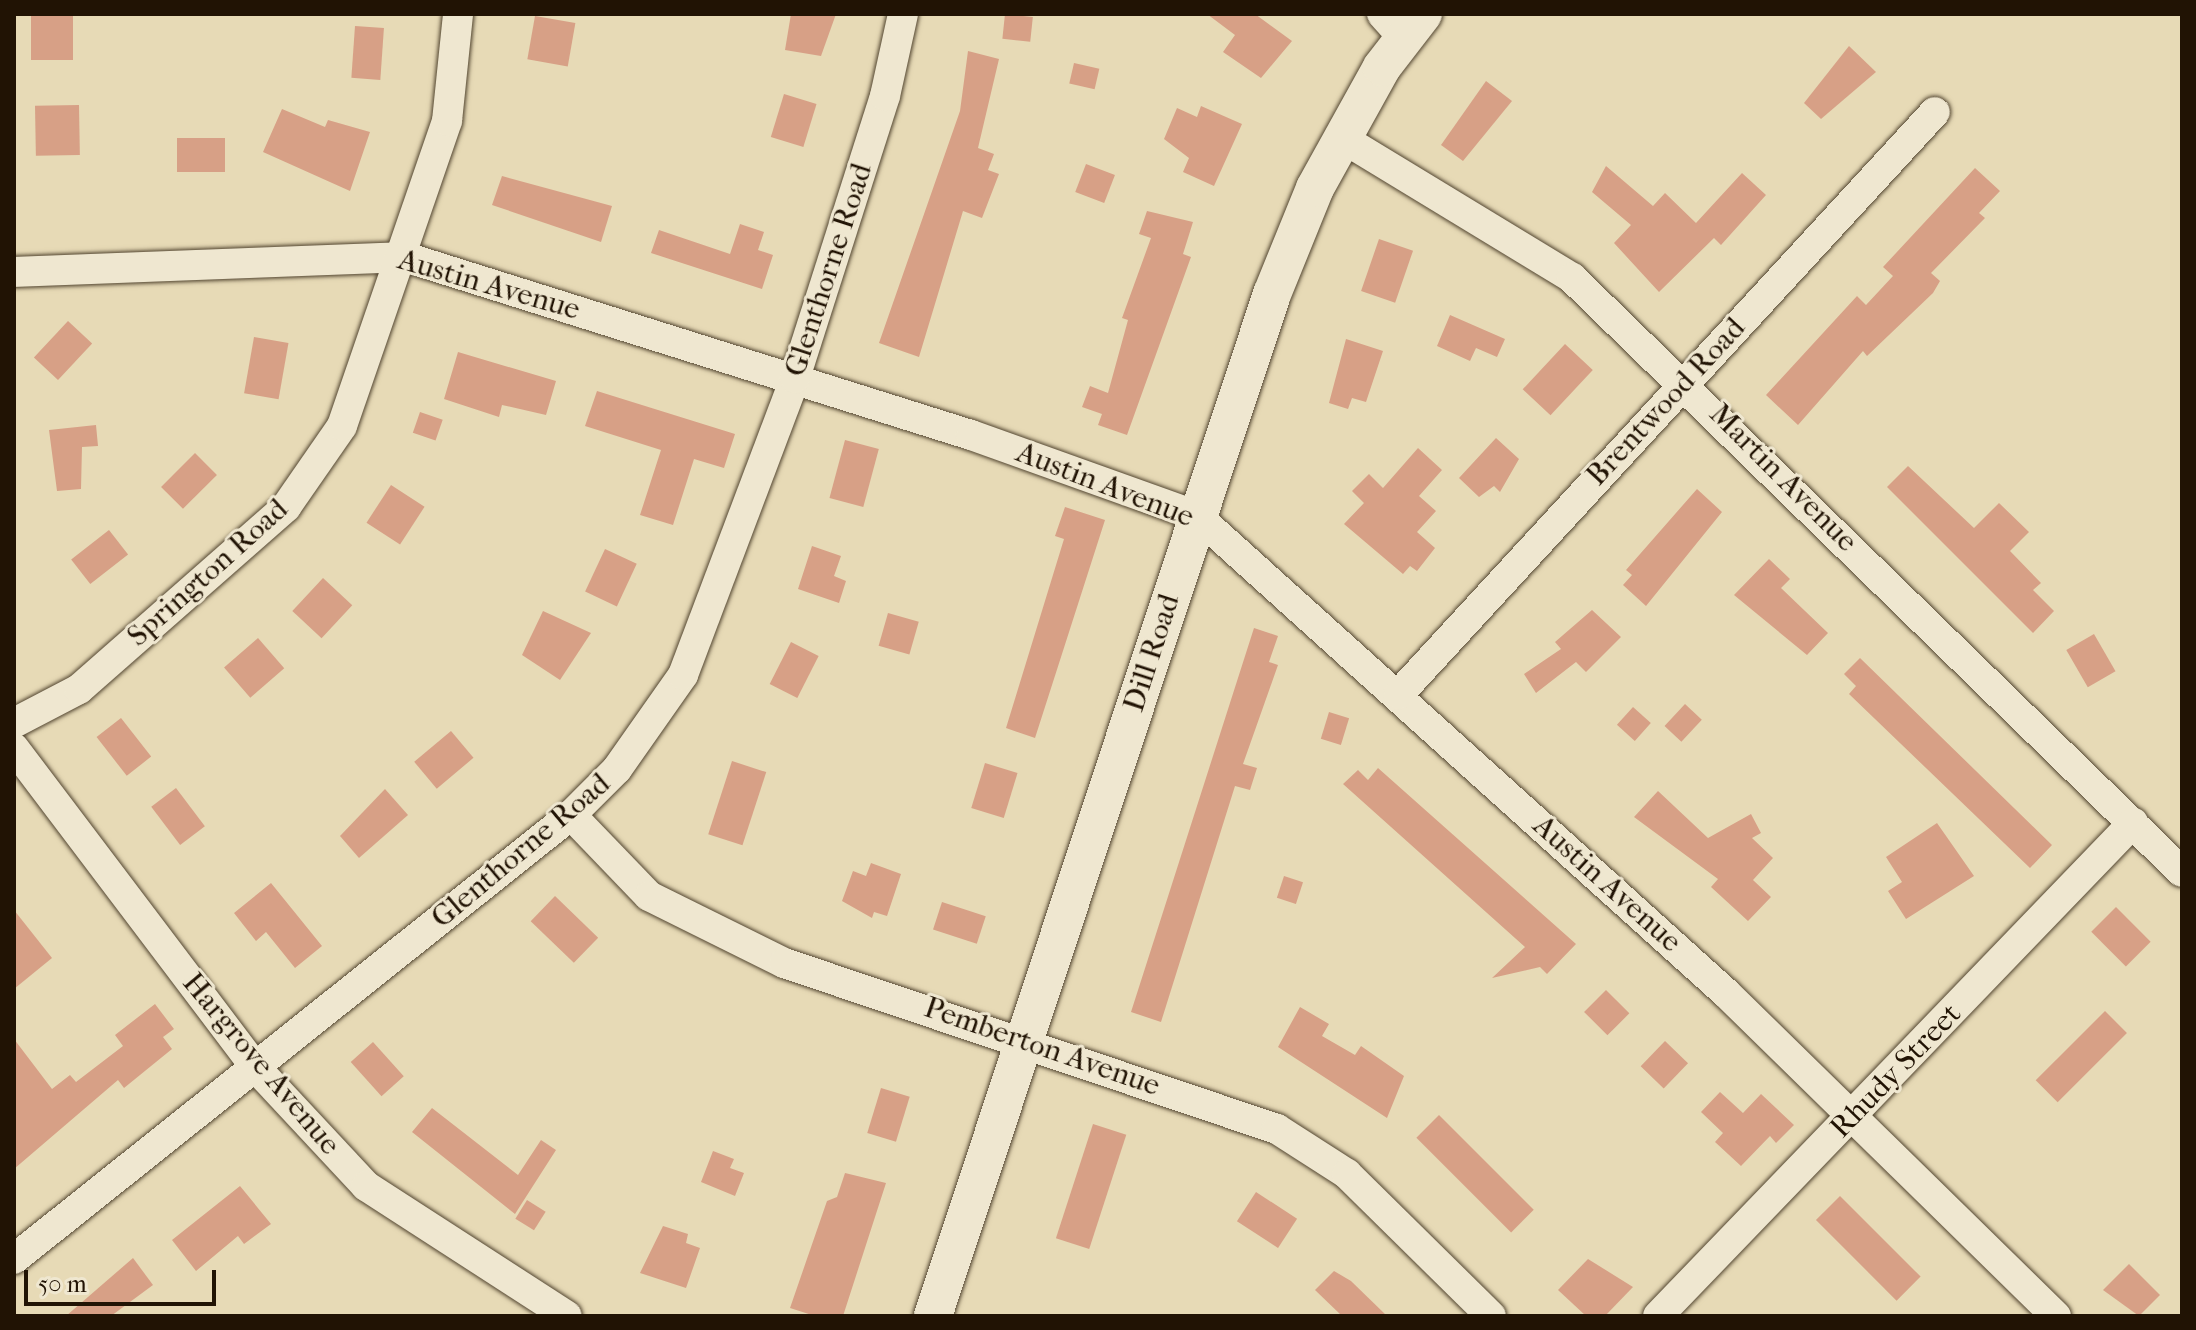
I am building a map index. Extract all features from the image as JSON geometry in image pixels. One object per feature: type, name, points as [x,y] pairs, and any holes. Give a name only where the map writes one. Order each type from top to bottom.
[{"type":"street","name":"Springton Road","points":[[14,723],[79,689],[286,507],[342,426],[405,257],[447,121],[458,14]]},
{"type":"street","name":"Glenthorne Road","points":[[14,1259],[257,1069],[571,815],[617,769],[683,675],[795,378],[885,96],[903,14]]},
{"type":"street","name":"Dill Road","points":[[933,1316],[1272,294],[1342,138],[1403,22]]},
{"type":"street","name":"Brentwood Road","points":[[1399,694],[1935,112]]},
{"type":"street","name":"Martin Avenue","points":[[1342,138],[1550,260],[1684,382],[2182,872]]},
{"type":"street","name":"Austin Avenue","points":[[14,272],[405,257],[795,378],[1197,516],[1399,694],[1853,1116],[2056,1316]]},
{"type":"street","name":"Hargrove Avenue","points":[[14,748],[257,1069],[366,1186],[567,1316]]},
{"type":"street","name":"Pemberton Avenue","points":[[571,815],[649,896],[784,963],[1025,1039],[1277,1129],[1347,1174],[1491,1316]]},
{"type":"street","name":"Rhudy Street","points":[[1658,1316],[2133,823]]},
{"type":"building","points":[[31,14],[73,14],[73,60],[31,60]]},
{"type":"building","points":[[791,14],[836,14],[821,56],[785,50]]},
{"type":"building","points":[[1005,14],[1033,17],[1030,42],[1002,39]]},
{"type":"building","points":[[1207,14],[1255,14],[1292,41],[1261,78],[1223,52],[1235,35]]},
{"type":"building","points":[[535,16],[575,23],[568,66],[527,59]]},
{"type":"building","points":[[355,26],[384,28],[380,80],[351,78]]},
{"type":"building","points":[[1849,46],[1876,72],[1821,119],[1804,103]]},
{"type":"building","points":[[968,51],[999,59],[978,148],[994,154],[988,170],[999,174],[982,218],[963,211],[919,357],[879,343],[960,111]]},
{"type":"building","points":[[1074,63],[1099,69],[1095,89],[1069,83]]},
{"type":"building","points":[[1486,81],[1512,101],[1463,161],[1441,145]]},
{"type":"building","points":[[784,94],[817,104],[803,147],[771,137]]},
{"type":"building","points":[[79,105],[80,155],[36,156],[35,106]]},
{"type":"building","points":[[1201,106],[1242,124],[1214,186],[1183,172],[1189,158],[1164,139],[1177,108],[1197,117]]},
{"type":"building","points":[[282,109],[325,127],[328,120],[370,132],[350,191],[263,152]]},
{"type":"building","points":[[177,138],[225,138],[225,172],[177,172]]},
{"type":"building","points":[[1086,164],[1115,175],[1104,203],[1075,192]]},
{"type":"building","points":[[1606,166],[1653,206],[1665,193],[1696,223],[1742,173],[1766,195],[1721,245],[1714,238],[1659,292],[1614,243],[1631,225],[1592,192]]},
{"type":"building","points":[[1975,168],[2000,191],[1979,213],[1985,218],[1931,273],[1940,281],[1933,293],[1867,356],[1863,351],[1798,425],[1766,395],[1857,296],[1866,305],[1893,276],[1883,267]]},
{"type":"building","points":[[502,176],[612,206],[601,242],[492,205]]},
{"type":"building","points":[[1147,211],[1193,222],[1183,254],[1191,257],[1127,435],[1098,425],[1102,414],[1082,407],[1090,386],[1108,393],[1128,320],[1122,318],[1151,238],[1139,234]]},
{"type":"building","points":[[740,224],[764,232],[758,250],[773,255],[762,289],[651,253],[659,230],[730,254]]},
{"type":"building","points":[[1379,239],[1413,251],[1395,303],[1361,291]]},
{"type":"building","points":[[1450,315],[1505,339],[1497,357],[1476,348],[1470,361],[1437,346]]},
{"type":"building","points":[[68,321],[92,344],[58,380],[34,358]]},
{"type":"building","points":[[254,337],[288,343],[279,399],[244,393]]},
{"type":"building","points":[[1346,339],[1383,351],[1366,402],[1352,398],[1348,409],[1329,403]]},
{"type":"building","points":[[1565,344],[1593,370],[1551,415],[1523,389]]},
{"type":"building","points":[[458,352],[556,381],[546,415],[502,405],[499,417],[444,399]]},
{"type":"building","points":[[597,391],[735,434],[724,468],[694,459],[673,525],[640,515],[661,450],[585,426]]},
{"type":"building","points":[[420,412],[443,420],[436,441],[413,433]]},
{"type":"building","points":[[96,425],[98,446],[82,447],[81,489],[57,491],[49,430]]},
{"type":"building","points":[[1496,438],[1519,459],[1500,492],[1494,486],[1479,497],[1459,478]]},
{"type":"building","points":[[845,440],[879,449],[863,507],[829,498]]},
{"type":"building","points":[[1418,448],[1442,470],[1419,496],[1436,511],[1417,532],[1435,548],[1417,571],[1410,566],[1403,574],[1344,524],[1364,503],[1352,491],[1369,474],[1383,488]]},
{"type":"building","points":[[195,453],[217,475],[183,509],[161,487]]},
{"type":"building","points":[[1908,466],[1974,528],[1999,503],[2029,532],[2010,551],[2041,583],[2033,590],[2054,611],[2033,633],[1887,487]]},
{"type":"building","points":[[391,485],[425,507],[400,545],[366,523]]},
{"type":"building","points":[[1697,489],[1722,512],[1646,606],[1623,585],[1632,575],[1626,570]]},
{"type":"building","points":[[1065,507],[1105,520],[1035,738],[1006,728],[1064,539],[1055,536]]},
{"type":"building","points":[[109,530],[128,554],[90,584],[71,560]]},
{"type":"building","points":[[812,546],[841,556],[834,576],[846,581],[839,603],[798,589]]},
{"type":"building","points":[[605,549],[637,564],[617,606],[585,592]]},
{"type":"building","points":[[1769,559],[1790,579],[1781,588],[1828,633],[1807,655],[1734,595]]},
{"type":"building","points":[[323,578],[352,605],[322,638],[292,611]]},
{"type":"building","points":[[1592,610],[1621,637],[1586,672],[1576,662],[1536,693],[1524,674],[1561,649],[1555,642]]},
{"type":"building","points":[[543,611],[591,633],[560,680],[522,655]]},
{"type":"building","points":[[888,613],[919,622],[909,655],[879,646]]},
{"type":"building","points":[[1254,628],[1278,636],[1269,662],[1278,665],[1243,764],[1257,768],[1250,790],[1235,786],[1161,1022],[1131,1012]]},
{"type":"building","points":[[2094,634],[2116,671],[2088,687],[2066,650]]},
{"type":"building","points":[[258,638],[284,668],[250,698],[224,668]]},
{"type":"building","points":[[791,642],[819,656],[797,698],[770,684]]},
{"type":"building","points":[[1860,658],[2052,845],[2030,868],[1849,694],[1856,686],[1844,674]]},
{"type":"building","points":[[1685,704],[1702,720],[1681,742],[1665,726]]},
{"type":"building","points":[[1633,707],[1651,723],[1635,741],[1617,725]]},
{"type":"building","points":[[1329,712],[1349,718],[1341,745],[1321,739]]},
{"type":"building","points":[[121,718],[151,757],[127,776],[97,737]]},
{"type":"building","points":[[451,731],[473,758],[437,789],[414,762]]},
{"type":"building","points":[[732,761],[766,772],[742,845],[708,834]]},
{"type":"building","points":[[985,763],[1018,773],[1004,818],[971,808]]},
{"type":"building","points":[[1378,768],[1576,944],[1547,974],[1540,967],[1492,978],[1525,947],[1343,784],[1358,770],[1368,780]]},
{"type":"building","points":[[176,788],[205,826],[180,845],[151,807]]},
{"type":"building","points":[[385,789],[408,815],[359,858],[340,836]]},
{"type":"building","points":[[1658,791],[1708,838],[1751,814],[1761,833],[1752,838],[1773,858],[1753,880],[1771,897],[1748,921],[1711,887],[1718,879],[1634,817]]},
{"type":"building","points":[[1937,823],[1974,876],[1906,919],[1888,891],[1902,882],[1886,857]]},
{"type":"building","points":[[871,863],[901,874],[887,916],[874,912],[872,918],[842,901],[853,871],[866,876]]},
{"type":"building","points":[[1284,876],[1303,882],[1296,904],[1277,898]]},
{"type":"building","points":[[271,883],[322,946],[295,968],[266,932],[256,941],[234,913]]},
{"type":"building","points":[[555,896],[598,938],[574,963],[531,921]]},
{"type":"building","points":[[942,902],[986,916],[977,944],[933,930]]},
{"type":"building","points":[[2116,907],[2151,942],[2126,966],[2091,932]]},
{"type":"building","points":[[14,910],[52,958],[14,989]]},
{"type":"building","points":[[1606,990],[1629,1013],[1607,1035],[1584,1012]]},
{"type":"building","points":[[155,1004],[174,1029],[163,1037],[172,1049],[124,1088],[118,1080],[14,1169],[14,1039],[52,1089],[70,1075],[76,1082],[123,1046],[115,1035]]},
{"type":"building","points":[[1300,1007],[1329,1024],[1322,1036],[1355,1055],[1361,1046],[1404,1076],[1387,1118],[1278,1047]]},
{"type":"building","points":[[2105,1011],[2127,1033],[2058,1102],[2036,1080]]},
{"type":"building","points":[[1665,1041],[1688,1063],[1664,1088],[1641,1066]]},
{"type":"building","points":[[373,1042],[404,1076],[381,1096],[351,1062]]},
{"type":"building","points":[[881,1088],[910,1097],[896,1142],[867,1133]]},
{"type":"building","points":[[1720,1092],[1743,1113],[1761,1094],[1794,1125],[1776,1143],[1770,1136],[1741,1166],[1715,1142],[1723,1133],[1701,1112]]},
{"type":"building","points":[[432,1108],[518,1175],[541,1140],[556,1150],[515,1214],[412,1132]]},
{"type":"building","points":[[1439,1115],[1534,1210],[1511,1232],[1416,1138]]},
{"type":"building","points":[[1093,1124],[1126,1135],[1089,1249],[1056,1238]]},
{"type":"building","points":[[713,1151],[734,1159],[730,1168],[744,1173],[735,1196],[701,1182]]},
{"type":"building","points":[[845,1173],[886,1183],[843,1316],[815,1316],[790,1308],[827,1201],[837,1197]]},
{"type":"building","points":[[240,1186],[271,1224],[244,1244],[238,1236],[196,1271],[172,1240]]},
{"type":"building","points":[[1256,1192],[1297,1219],[1278,1248],[1237,1221]]},
{"type":"building","points":[[1840,1196],[1921,1277],[1897,1301],[1816,1220]]},
{"type":"building","points":[[527,1200],[546,1212],[534,1230],[515,1219]]},
{"type":"building","points":[[663,1226],[688,1234],[686,1243],[700,1248],[686,1288],[640,1273]]},
{"type":"building","points":[[133,1258],[153,1285],[111,1316],[66,1316]]},
{"type":"building","points":[[1588,1259],[1633,1287],[1605,1316],[1586,1316],[1558,1290]]},
{"type":"building","points":[[2129,1264],[2160,1295],[2139,1316],[2103,1290]]},
{"type":"building","points":[[1334,1271],[1351,1281],[1387,1316],[1342,1316],[1315,1290]]}]
